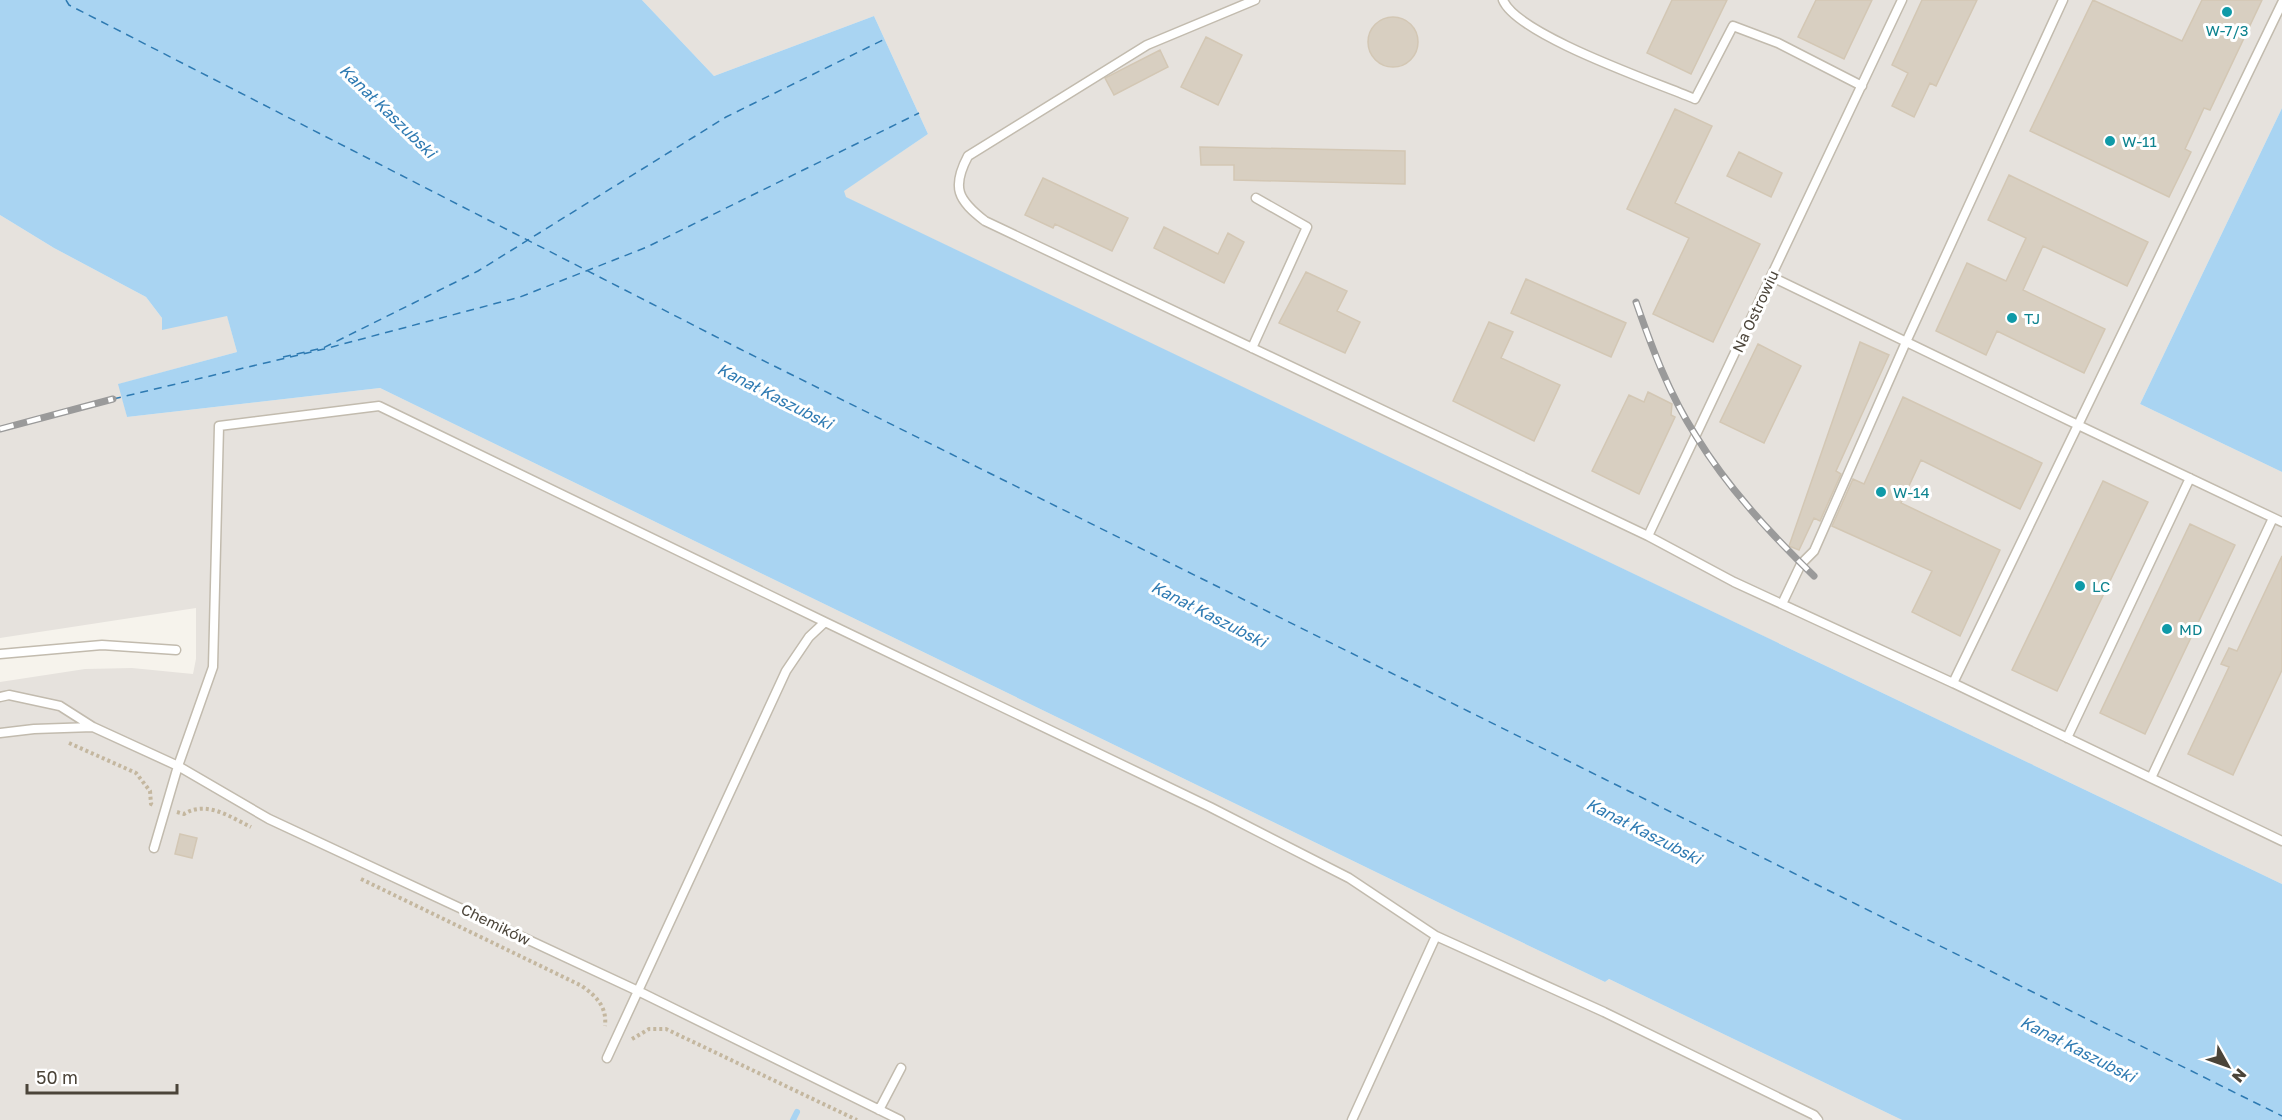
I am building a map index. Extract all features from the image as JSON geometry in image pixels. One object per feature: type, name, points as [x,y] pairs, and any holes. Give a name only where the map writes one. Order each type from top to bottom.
[{"type":"lane","points":[[1255,0],[1147,45],[968,156],[960,173],[958,190],[967,207],[985,221],[1648,536],[1782,604],[1953,683],[2282,841]]},
{"type":"lane","points":[[1503,0],[1507,10],[1549,38],[1695,99],[1733,26],[1778,43],[1862,86]]},
{"type":"lane","name":"Na Ostrowiu","points":[[1648,536],[1902,0]]},
{"type":"lane","points":[[1782,604],[1802,564],[1814,551],[1906,342],[2062,0]]},
{"type":"lane","points":[[1953,683],[2282,3]]},
{"type":"lane","points":[[1252,348],[1308,227],[1256,198]]},
{"type":"lane","points":[[1772,277],[2278,520],[2151,778]]},
{"type":"lane","points":[[154,848],[178,766],[213,667],[219,426],[379,406],[1210,807],[1348,878],[1436,936],[1625,1022],[1814,1115],[1818,1120]]},
{"type":"lane","points":[[2067,738],[2190,478]]},
{"type":"lane","points":[[608,1058],[786,671],[809,637],[825,621]]},
{"type":"lane","points":[[0,654],[102,645],[176,650]]},
{"type":"lane","name":"Chemików","points":[[0,697],[9,695],[60,706],[93,727],[178,766],[269,819],[638,991],[900,1120]]},
{"type":"lane","name":"Chemików","points":[[0,734],[34,729],[93,727]]},
{"type":"lane","points":[[1352,1120],[1436,936]]},
{"type":"lane","points":[[879,1110],[901,1068]]},
{"type":"path","points":[[59,741],[79,745],[136,773],[150,791],[151,804]]},
{"type":"path","points":[[184,814],[193,808],[214,809],[258,830]]},
{"type":"path","points":[[355,877],[582,986],[596,996],[605,1011],[603,1035],[627,1045],[638,1034],[649,1029],[666,1029],[857,1120]]},
{"type":"shaded area","points":[[642,0],[2282,0],[2282,108],[2140,404],[2282,472],[2282,884],[845,197],[843,191],[928,134],[874,16],[714,76]]},
{"type":"shaded area","points":[[0,215],[54,248],[146,297],[162,318],[227,315],[237,352],[119,384],[127,417],[380,388],[1456,911],[1605,982],[1609,979],[1902,1120],[0,1120],[0,682],[85,669],[132,668],[193,674],[196,659],[196,608],[0,638]]},
{"type":"water","name":"Kanał Kaszubski","points":[[0,0],[642,0],[714,76],[874,16],[928,134],[844,191],[846,197],[2282,884],[2282,1120],[1902,1120],[1609,979],[1605,982],[1456,911],[380,388],[127,417],[118,384],[237,352],[227,316],[162,330],[162,318],[146,297],[54,248],[0,215]]},
{"type":"water","points":[[2282,108],[2282,472],[2140,404]]},
{"type":"building","points":[[1672,0],[1727,0],[1691,74],[1647,53]]},
{"type":"building","points":[[1816,0],[1872,0],[1844,59],[1798,37]]},
{"type":"building","points":[[1922,0],[1977,0],[1936,86],[1930,83],[1914,117],[1892,106],[1908,73],[1892,65]]},
{"type":"building","points":[[2093,0],[2182,41],[2202,0],[2262,0],[2210,110],[2204,108],[2185,149],[2191,152],[2169,197],[2030,131]]},
{"type":"building","points":[[1393,17],[1402,19],[1413,28],[1418,42],[1416,51],[1407,62],[1393,67],[1384,65],[1373,56],[1368,42],[1370,33],[1379,22]]},
{"type":"building","points":[[1206,37],[1242,55],[1218,105],[1181,87]]},
{"type":"building","points":[[1160,50],[1168,67],[1114,95],[1105,78]]},
{"type":"building","points":[[1675,109],[1712,126],[1675,203],[1760,244],[1713,342],[1653,314],[1689,238],[1627,209]]},
{"type":"building","points":[[1200,147],[1405,151],[1405,184],[1234,180],[1234,165],[1201,165]]},
{"type":"building","points":[[1739,152],[1782,173],[1771,197],[1727,176]]},
{"type":"building","points":[[2009,175],[2148,242],[2127,286],[2043,246],[2023,290],[2105,329],[2084,373],[1997,331],[1986,355],[1936,331],[1967,263],[2006,281],[2026,238],[1988,220]]},
{"type":"building","points":[[1043,178],[1128,218],[1112,251],[1055,224],[1053,228],[1025,215]]},
{"type":"building","points":[[1164,227],[1218,254],[1228,233],[1244,242],[1224,283],[1154,248]]},
{"type":"building","points":[[1306,272],[1347,291],[1337,311],[1360,322],[1345,353],[1279,323]]},
{"type":"building","points":[[1526,279],[1626,323],[1611,357],[1511,313]]},
{"type":"building","points":[[1489,322],[1513,332],[1501,358],[1560,385],[1534,441],[1453,401]]},
{"type":"building","points":[[1860,342],[1889,355],[1836,471],[1841,474],[1820,521],[1814,518],[1799,550],[1789,546]]},
{"type":"building","points":[[1758,344],[1801,366],[1764,443],[1720,422]]},
{"type":"building","points":[[1648,392],[1672,404],[1671,415],[1675,417],[1639,494],[1592,471],[1629,395],[1644,402]]},
{"type":"building","name":"W-14","points":[[1903,397],[2042,463],[2020,509],[1921,460],[1901,503],[2000,550],[1960,636],[1912,612],[1932,571],[1832,526],[1853,479],[1864,484]]},
{"type":"building","name":"LC","points":[[2103,481],[2148,502],[2057,691],[2012,670]]},
{"type":"building","name":"MD","points":[[2190,524],[2235,545],[2145,734],[2100,713]]},
{"type":"building","points":[[2282,556],[2282,670],[2233,775],[2188,754],[2229,667],[2221,664],[2229,648],[2237,651]]},
{"type":"building","points":[[180,834],[197,838],[192,858],[175,854]]},
{"type":"waterway","points":[[793,1120],[797,1112]]},
{"type":"ferry route","points":[[66,0],[69,5],[740,349],[2282,1116]]},
{"type":"ferry route","points":[[283,357],[323,348],[478,271],[726,117],[885,39]]},
{"type":"ferry route","points":[[113,399],[324,349],[520,297],[647,247],[919,113]]},
{"type":"railway","points":[[1636,302],[1669,387],[1708,455],[1750,509],[1814,576]]},
{"type":"railway","points":[[0,429],[113,399]]},
{"type":"place","name":"W-7/3","points":[[2227,12]]},
{"type":"place","name":"W-11","points":[[2110,141]]},
{"type":"place","name":"TJ","points":[[2012,318]]},
{"type":"place","name":"W-14","points":[[1881,492]]},
{"type":"place","name":"LC","points":[[2080,586]]},
{"type":"place","name":"MD","points":[[2167,629]]}]
